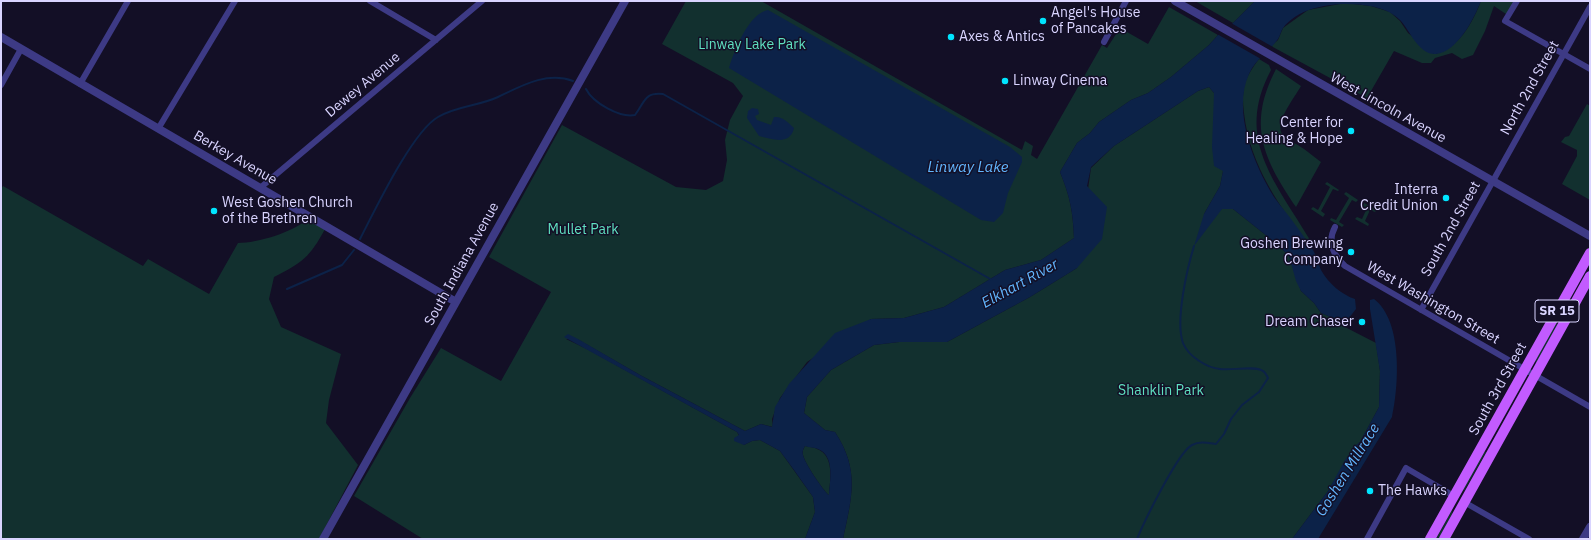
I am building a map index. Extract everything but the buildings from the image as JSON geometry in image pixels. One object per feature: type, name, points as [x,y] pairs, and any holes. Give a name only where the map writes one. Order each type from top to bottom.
[{"type":"main road","name":"South 3rd Street","points":[[1430,539],[1590,252]]},
{"type":"main road","name":"South 3rd Street","points":[[1444,539],[1590,276]]},
{"type":"street","points":[[80,84],[128,1]]},
{"type":"street","points":[[158,128],[235,1]]},
{"type":"street","points":[[370,1],[436,40]]},
{"type":"street","name":"Dewey Avenue","points":[[260,188],[482,1]]},
{"type":"street","name":"South Indiana Avenue","points":[[323,539],[625,1]]},
{"type":"street","points":[[1104,42],[1126,1]]},
{"type":"street","name":"West Lincoln Avenue","points":[[1175,1],[1590,236]]},
{"type":"street","points":[[1517,1],[1506,21],[1590,68]]},
{"type":"street","name":"North 2nd Street","points":[[1492,181],[1590,6]]},
{"type":"street","name":"Berkey Avenue","points":[[1,37],[456,302]]},
{"type":"street","points":[[1,85],[21,48]]},
{"type":"street","name":"South 2nd Street","points":[[1420,310],[1492,181]]},
{"type":"street","name":"West Washington Street","points":[[1335,227],[1330,241],[1331,247],[1340,262],[1420,310],[1590,407]]},
{"type":"street","points":[[1367,539],[1406,468],[1454,496]]},
{"type":"street","points":[[1464,502],[1530,539]]},
{"type":"street","points":[[1583,539],[1590,526]]},
{"type":"green space","points":[[686,1],[761,1],[1022,150],[1025,141],[1033,146],[1031,155],[1037,159],[1102,45],[1107,48],[1120,28],[1148,44],[1169,7],[1218,35],[1209,45],[1171,77],[1148,93],[1131,100],[1099,122],[1090,133],[1077,143],[1060,172],[1070,204],[1074,238],[1041,260],[1005,270],[944,307],[904,318],[871,319],[807,362],[780,398],[772,419],[773,427],[761,424],[745,431],[640,375],[577,339],[566,339],[589,350],[737,432],[744,445],[752,441],[760,440],[780,451],[813,497],[815,512],[805,539],[423,539],[354,496],[410,398],[441,348],[501,381],[551,292],[489,257],[562,125],[676,187],[706,190],[723,181],[727,160],[725,140],[730,120],[743,96],[733,83],[662,44]]},
{"type":"green space","points":[[1195,1],[1255,1],[1233,23]]},
{"type":"green space","points":[[1481,1],[1517,1],[1509,16],[1494,6],[1485,31],[1473,55],[1462,59],[1452,53],[1435,58],[1431,63],[1422,63],[1394,51],[1367,98],[1271,46],[1278,40],[1283,28],[1308,10],[1345,3],[1371,6],[1390,12],[1400,21],[1408,33],[1434,54],[1450,47],[1464,34],[1474,18]]},
{"type":"green space","points":[[1259,59],[1269,65],[1271,70],[1261,95],[1257,118],[1258,139],[1264,159],[1273,179],[1310,240],[1311,248],[1288,217],[1268,185],[1253,151],[1247,132],[1243,90],[1248,77]]},
{"type":"green space","points":[[1276,69],[1301,86],[1286,110],[1283,118],[1281,130],[1283,135],[1321,162],[1296,207],[1275,173],[1263,141],[1261,124],[1262,107],[1267,89]]},
{"type":"green space","name":"Shanklin Park","points":[[1209,87],[1214,93],[1223,171],[1220,186],[1204,214],[1222,209],[1233,209],[1277,244],[1289,256],[1301,291],[1314,303],[1321,313],[1345,323],[1343,326],[1376,343],[1380,371],[1379,407],[1360,442],[1355,446],[1328,491],[1292,539],[843,539],[849,510],[852,484],[848,459],[835,432],[825,430],[804,413],[807,397],[831,370],[874,345],[899,342],[947,342],[1030,297],[1077,268],[1091,168],[1114,146],[1198,91]]},
{"type":"green space","points":[[1587,104],[1590,106],[1590,200],[1562,184],[1577,156],[1577,150],[1561,142],[1565,137],[1569,136]]},
{"type":"green space","points":[[1327,182],[1339,190],[1333,189],[1321,211],[1325,214],[1323,217],[1311,209],[1313,207],[1318,210],[1330,187],[1325,184]]},
{"type":"green space","points":[[3,186],[143,266],[148,259],[209,294],[238,243],[246,243],[275,236],[302,224],[308,219],[325,229],[310,253],[292,268],[274,277],[269,299],[281,327],[341,354],[329,400],[326,423],[358,465],[319,539],[1,539],[1,189]]},
{"type":"green space","points":[[1346,192],[1358,200],[1356,202],[1352,200],[1339,222],[1344,225],[1342,227],[1330,220],[1331,218],[1336,220],[1349,198],[1344,194]]},
{"type":"green space","points":[[1364,203],[1377,210],[1375,212],[1370,210],[1365,221],[1369,224],[1368,226],[1355,219],[1357,217],[1362,219],[1367,208],[1363,206]]},
{"type":"green space","points":[[1556,323],[1558,324],[1537,363],[1535,361]]},
{"type":"green space","points":[[805,446],[816,448],[823,452],[827,457],[830,469],[829,495],[819,483],[804,459],[803,449]]},
{"type":"green space","points":[[1484,452],[1486,452],[1464,491],[1463,489]]},
{"type":"green space","points":[[1452,510],[1452,514],[1439,539],[1436,539]]},
{"type":"water","name":"Elkhart River","points":[[1481,1],[1464,34],[1444,52],[1436,54],[1424,51],[1400,20],[1382,9],[1370,6],[1335,4],[1311,9],[1291,20],[1283,28],[1278,39],[1259,59],[1249,74],[1244,89],[1243,104],[1244,121],[1253,154],[1266,184],[1311,248],[1324,275],[1331,284],[1340,291],[1355,299],[1356,309],[1345,323],[1321,313],[1314,303],[1301,291],[1296,281],[1289,256],[1277,244],[1233,209],[1222,209],[1194,246],[1204,214],[1220,186],[1223,171],[1214,166],[1212,147],[1214,93],[1209,87],[1198,91],[1114,146],[1091,167],[1087,186],[1107,207],[1102,239],[1077,268],[1030,297],[947,342],[899,342],[874,345],[831,370],[807,397],[804,413],[825,430],[835,432],[848,459],[852,484],[849,510],[843,539],[805,539],[815,512],[813,497],[780,451],[760,440],[752,441],[744,445],[734,441],[734,438],[739,435],[737,432],[564,337],[568,334],[578,339],[640,375],[745,431],[761,424],[772,427],[775,407],[789,384],[835,333],[871,319],[904,318],[944,307],[1005,270],[1041,260],[1074,238],[1070,204],[1060,172],[1077,143],[1090,133],[1099,122],[1131,100],[1148,93],[1171,77],[1209,45],[1218,35],[1228,28],[1254,2]],"holes":[[[805,446],[818,449],[827,457],[830,469],[829,495],[819,483],[804,459],[803,450]]]},
{"type":"water","name":"Linway Lake","points":[[768,10],[1010,147],[1022,157],[1022,162],[1008,193],[1003,213],[994,222],[981,220],[729,68],[743,34],[749,25],[761,13]]},
{"type":"water","points":[[752,108],[758,109],[759,114],[755,116],[757,120],[771,125],[774,117],[780,117],[785,120],[794,128],[792,134],[785,139],[780,140],[759,136],[747,118],[748,111]]},
{"type":"water","name":"Goshen Millrace","points":[[1374,299],[1383,309],[1390,322],[1394,338],[1397,372],[1392,417],[1318,539],[1292,539],[1328,491],[1345,460],[1355,446],[1360,442],[1379,407],[1380,371],[1370,309],[1370,300]]},
{"type":"pier","points":[[1231,23],[1273,47],[1261,59],[1217,34]]},
{"type":"waterway","points":[[360,239],[384,192],[406,155],[417,138],[428,125],[438,117],[452,110],[491,100],[534,81],[554,78],[563,78],[573,81]]},
{"type":"waterway","points":[[586,89],[594,99],[601,104],[615,112],[629,115],[635,115],[648,96],[663,94],[992,280]]},
{"type":"waterway","points":[[1137,539],[1170,473],[1186,450],[1192,445],[1198,443],[1216,444],[1224,434],[1231,419],[1242,405],[1259,392],[1268,378],[1266,374],[1259,369],[1224,369],[1209,366],[1193,357],[1185,348],[1181,333],[1181,309],[1185,281],[1194,246]]},
{"type":"waterway","points":[[287,289],[342,265],[354,250]]},
{"type":"place","name":"Angel's House of Pancakes","points":[[1043,21]]},
{"type":"place","name":"Axes & Antics","points":[[951,37]]},
{"type":"place","name":"Linway Cinema","points":[[1005,81]]},
{"type":"place","name":"Center for Healing & Hope","points":[[1351,131]]},
{"type":"place","name":"Interra Credit Union","points":[[1446,198]]},
{"type":"place","name":"West Goshen Church of the Brethren","points":[[214,211]]},
{"type":"place","name":"Goshen Brewing Company","points":[[1351,252]]},
{"type":"place","name":"Dream Chaser","points":[[1362,322]]},
{"type":"place","name":"The Hawks","points":[[1370,491]]},
{"type":"park label","name":"Linway Lake Park","points":[[752,45]]},
{"type":"park label","name":"Mullet Park","points":[[583,230]]}]
